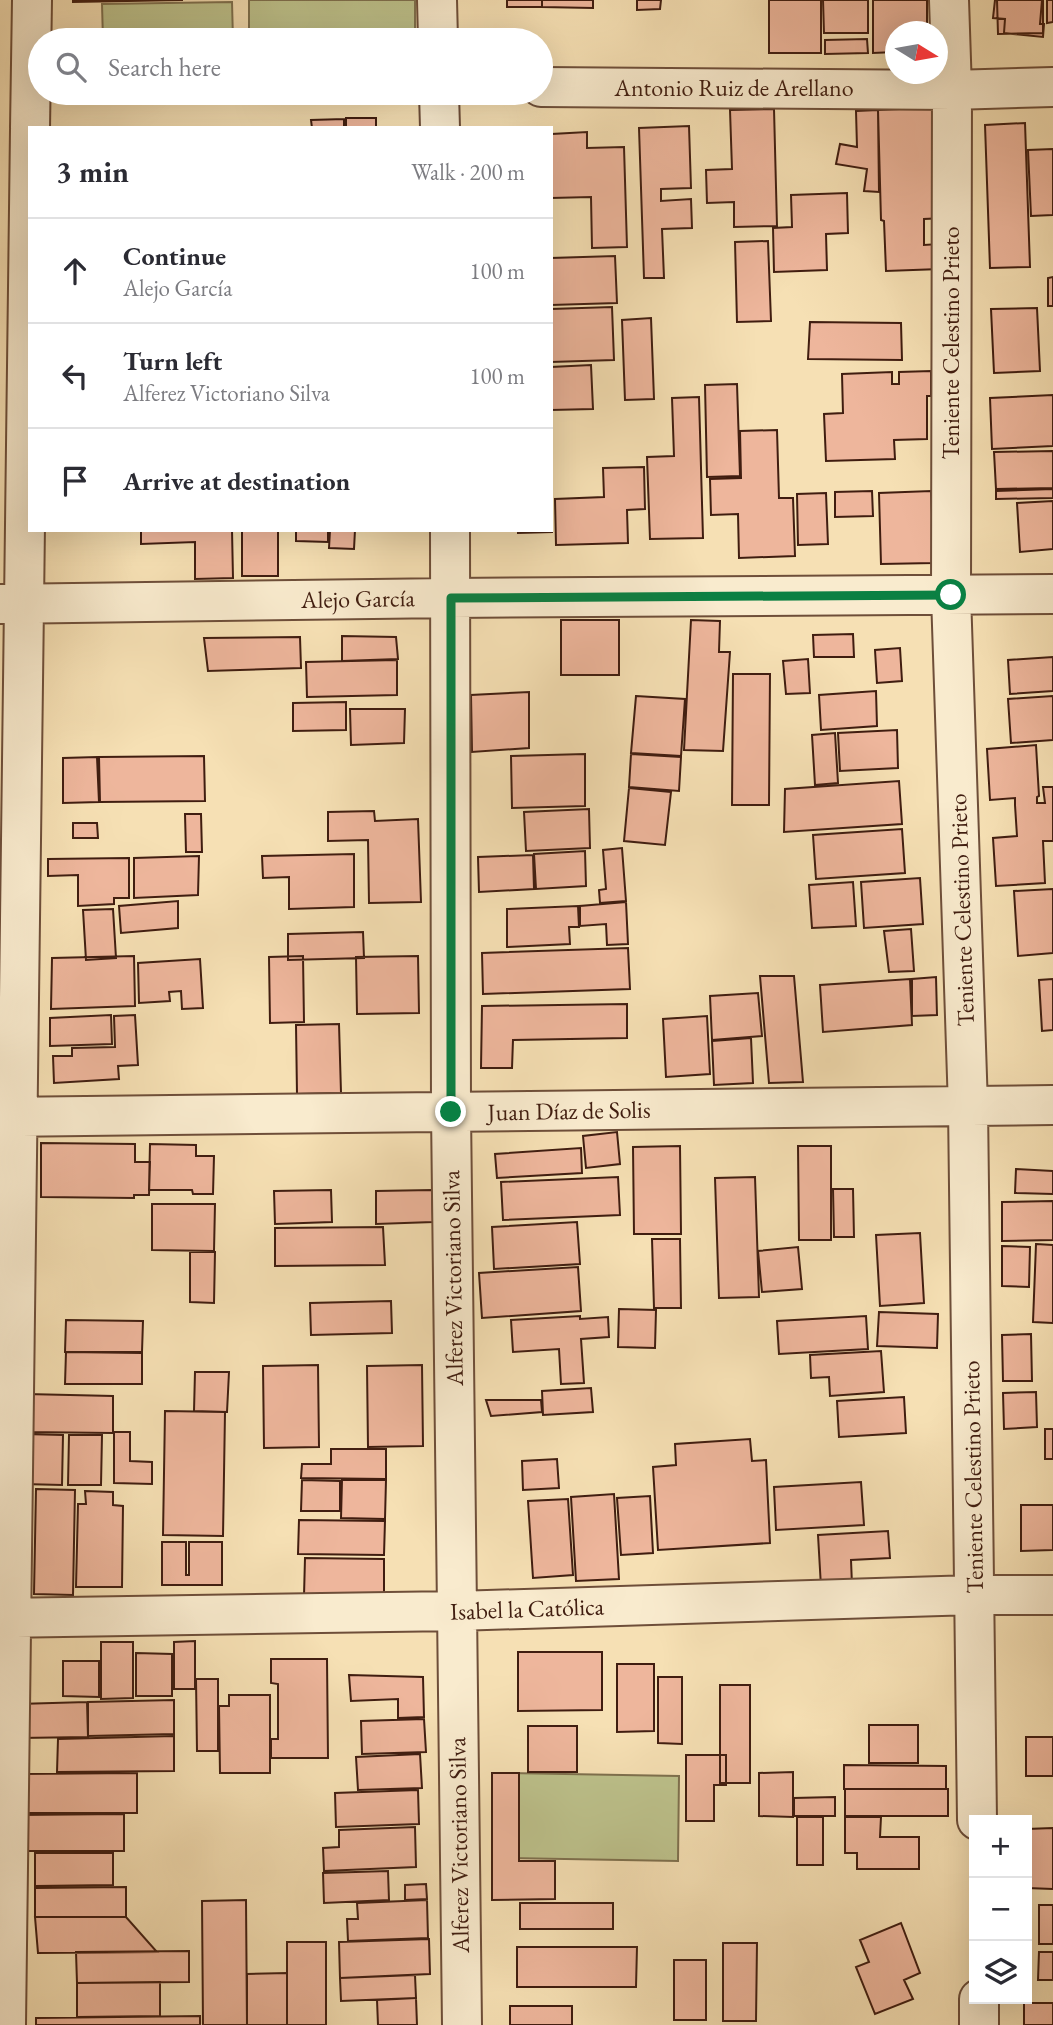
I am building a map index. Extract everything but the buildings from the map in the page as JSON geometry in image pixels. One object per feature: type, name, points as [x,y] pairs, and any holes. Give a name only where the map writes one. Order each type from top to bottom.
[{"type":"street","points":[[30,28],[32,0]]},
{"type":"street","points":[[437,0],[438,28]]},
{"type":"street","name":"Teniente Celestino Prieto","points":[[949,0],[951,595],[968,1107],[977,1815]]},
{"type":"street","points":[[6,2025],[5,1618],[12,604],[28,71]]},
{"type":"street","name":"Antonio Ruiz de Arellano","points":[[553,87],[951,90],[1053,88]]},
{"type":"street","points":[[439,105],[440,126]]},
{"type":"street","name":"Alferez Victoriano Silva","points":[[450,532],[451,1112],[462,2025]]},
{"type":"street","name":"Alejo García","points":[[12,604],[1053,594]]},
{"type":"street","name":"Juan Díaz de Solis","points":[[8,1117],[1053,1105]]},
{"type":"street","name":"Isabel la Católica","points":[[5,1618],[456,1611],[974,1595],[1053,1595]]},
{"type":"street","points":[[979,2004],[979,2025]]},
{"type":"green space","points":[[249,0],[415,0],[415,28],[249,28]]},
{"type":"green space","points":[[232,2],[233,28],[103,28],[102,4]]},
{"type":"green space","points":[[505,1773],[679,1776],[678,1861],[504,1858]]},
{"type":"route","points":[[451,1112],[451,598],[951,595]]}]
